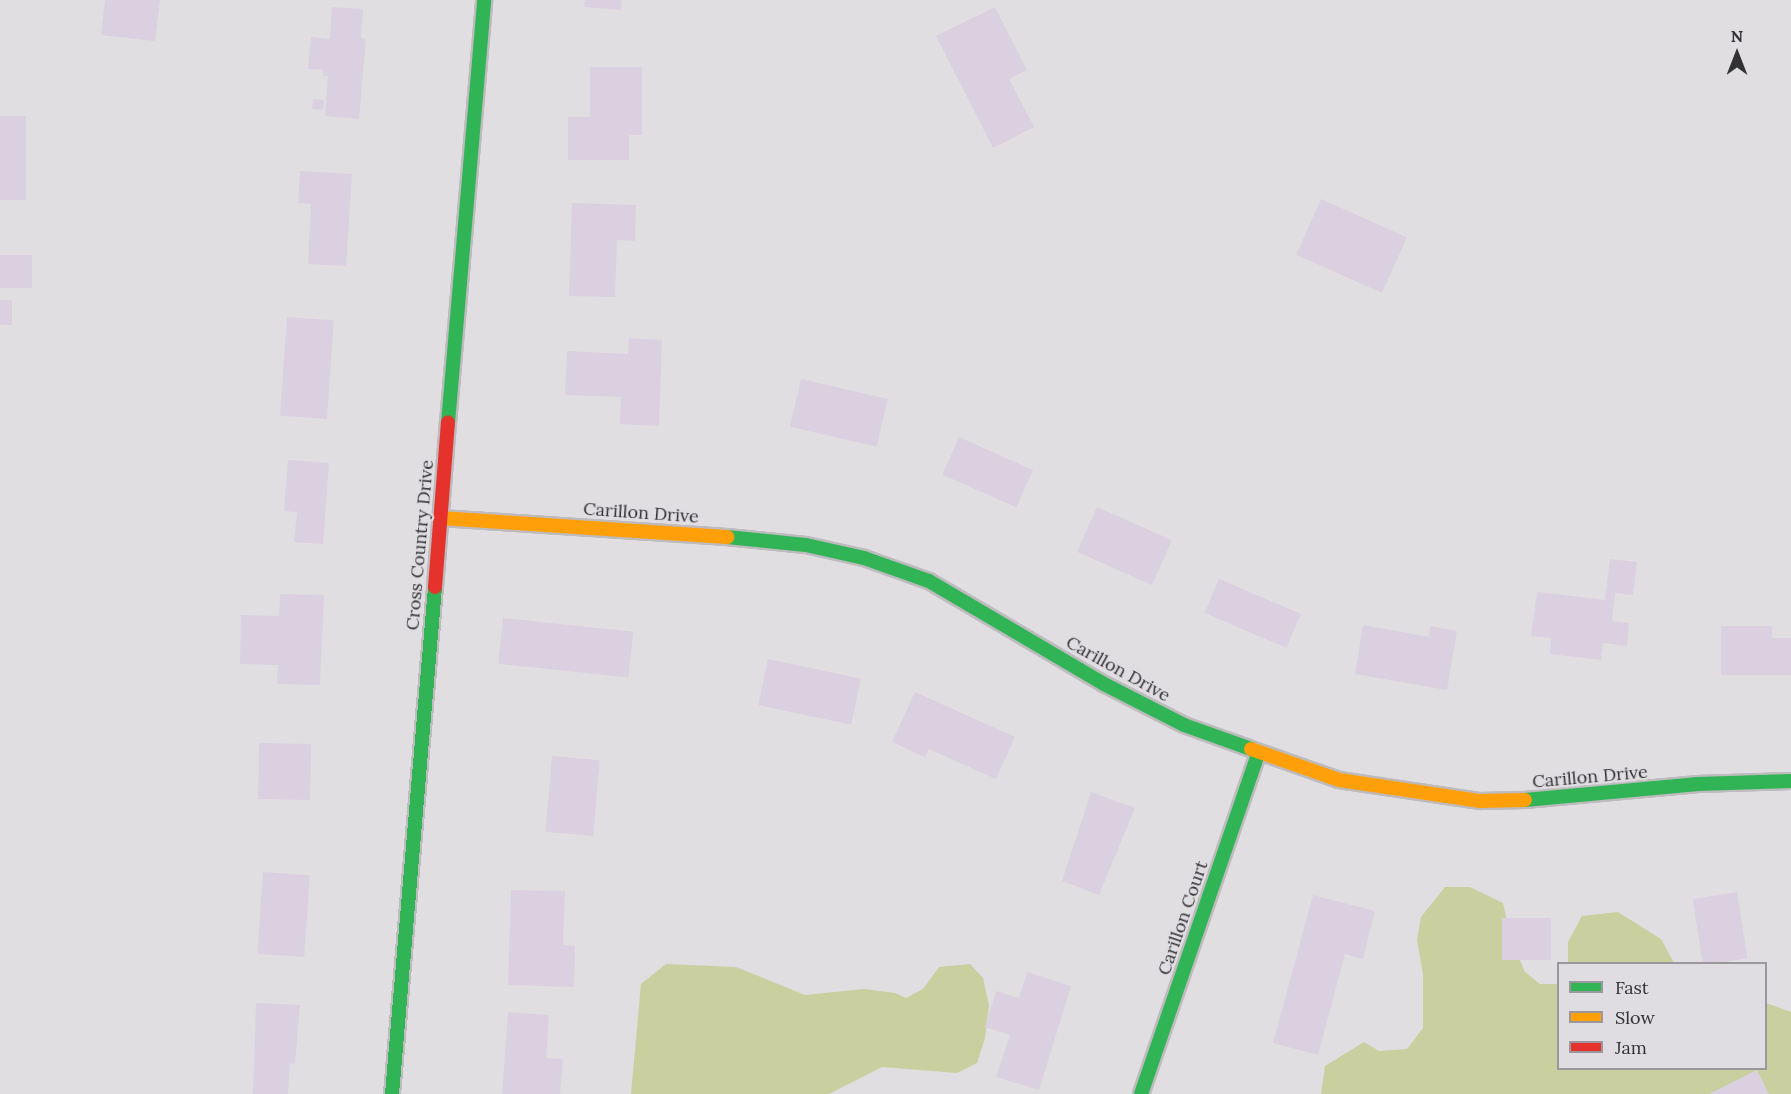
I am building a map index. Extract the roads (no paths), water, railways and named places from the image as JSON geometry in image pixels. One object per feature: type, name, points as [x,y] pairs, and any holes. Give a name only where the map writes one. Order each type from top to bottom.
[{"type":"street","name":"Cross Country Drive","points":[[392,1094],[484,0]]},
{"type":"street","name":"Carillon Drive","points":[[440,518],[720,536],[806,545],[864,558],[929,582],[1104,684],[1184,725],[1258,754],[1339,780],[1480,801],[1556,800],[1698,784],[1791,781]]},
{"type":"street","name":"Carillon Court","points":[[1141,1094],[1258,754]]}]
